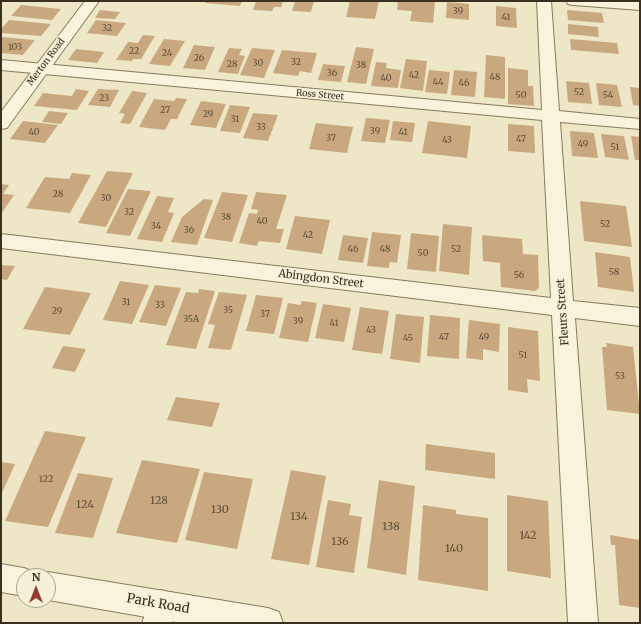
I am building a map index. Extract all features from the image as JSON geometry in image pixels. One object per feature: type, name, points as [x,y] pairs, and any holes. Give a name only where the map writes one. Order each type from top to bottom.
[{"type":"street","name":"Merton Road","points":[[1,124],[92,1]]},
{"type":"street","name":"Fleurs Street","points":[[544,1],[550,116],[583,623]]},
{"type":"street","points":[[573,1],[640,6]]},
{"type":"street","name":"Ross Street","points":[[1,65],[640,124]]},
{"type":"street","name":"Abingdon Street","points":[[1,241],[640,317]]},
{"type":"street","points":[[1,578],[16,581]]},
{"type":"street","name":"Park Road","points":[[56,588],[160,614],[268,623]]},
{"type":"building","points":[[206,1],[242,1],[240,6],[205,3]]},
{"type":"building","points":[[256,1],[283,1],[281,7],[274,7],[272,11],[253,10]]},
{"type":"building","points":[[295,1],[314,1],[311,12],[292,11]]},
{"type":"building","points":[[350,1],[379,1],[375,19],[346,17]]},
{"type":"building","points":[[398,1],[435,2],[433,23],[410,21],[412,11],[397,10]]},
{"type":"building","points":[[447,2],[469,4],[469,20],[446,18]]},
{"type":"building","points":[[21,5],[61,9],[52,20],[11,16]]},
{"type":"building","points":[[496,6],[516,8],[517,28],[496,26]]},
{"type":"building","points":[[100,10],[120,12],[115,19],[95,18]]},
{"type":"building","points":[[567,10],[602,13],[604,23],[568,20]]},
{"type":"building","points":[[9,20],[51,24],[41,36],[1,33],[1,29]]},
{"type":"building","points":[[96,20],[126,23],[117,36],[87,33]]},
{"type":"building","points":[[568,24],[598,27],[599,37],[568,34]]},
{"type":"building","points":[[143,35],[155,36],[141,59],[133,59],[132,61],[116,60],[128,42],[138,43]]},
{"type":"building","points":[[1,37],[35,40],[23,55],[1,53]]},
{"type":"building","points":[[164,39],[185,41],[170,66],[149,64]]},
{"type":"building","points":[[570,39],[617,43],[619,54],[571,50]]},
{"type":"building","points":[[194,45],[215,47],[205,70],[183,68]]},
{"type":"building","points":[[356,47],[374,49],[366,84],[347,82]]},
{"type":"building","points":[[229,48],[242,49],[239,55],[245,56],[238,74],[218,72]]},
{"type":"building","points":[[252,48],[275,50],[264,78],[240,75]]},
{"type":"building","points":[[76,49],[104,52],[97,63],[68,60]]},
{"type":"building","points":[[282,50],[317,53],[311,73],[300,71],[298,76],[273,73]]},
{"type":"building","points":[[486,55],[505,57],[505,99],[484,97]]},
{"type":"building","points":[[406,59],[427,61],[423,91],[400,88]]},
{"type":"building","points":[[376,62],[387,63],[386,68],[401,70],[398,88],[371,86]]},
{"type":"building","points":[[323,64],[345,66],[341,82],[318,80]]},
{"type":"building","points":[[508,68],[528,70],[528,86],[533,86],[534,106],[508,104]]},
{"type":"building","points":[[429,70],[450,72],[447,94],[425,92]]},
{"type":"building","points":[[454,70],[477,72],[475,97],[451,95]]},
{"type":"building","points":[[566,81],[589,83],[592,104],[568,102]]},
{"type":"building","points":[[596,83],[617,85],[622,107],[599,105]]},
{"type":"building","points":[[630,87],[640,88],[640,106],[633,105]]},
{"type":"building","points":[[76,89],[89,91],[77,110],[34,106],[43,93],[72,96]]},
{"type":"building","points":[[98,89],[119,90],[110,107],[88,105]]},
{"type":"building","points":[[132,91],[147,93],[130,124],[120,123],[125,114],[119,113]]},
{"type":"building","points":[[176,98],[187,99],[177,119],[171,119],[165,130],[139,127],[154,99],[174,101]]},
{"type":"building","points":[[201,101],[226,104],[216,128],[190,125]]},
{"type":"building","points":[[230,105],[250,107],[240,133],[220,131]]},
{"type":"building","points":[[49,111],[68,113],[61,124],[42,122]]},
{"type":"building","points":[[253,113],[278,115],[268,141],[243,138]]},
{"type":"building","points":[[366,118],[390,120],[385,143],[361,141]]},
{"type":"building","points":[[23,121],[58,125],[45,143],[10,139]]},
{"type":"building","points":[[393,121],[415,123],[412,142],[390,140]]},
{"type":"building","points":[[428,121],[471,126],[467,158],[422,153]]},
{"type":"building","points":[[316,123],[353,127],[347,153],[309,149]]},
{"type":"building","points":[[508,124],[534,126],[535,153],[508,151]]},
{"type":"building","points":[[570,131],[594,133],[598,158],[572,156]]},
{"type":"building","points":[[601,134],[624,136],[629,160],[605,157]]},
{"type":"building","points":[[631,136],[640,137],[640,160],[635,160]]},
{"type":"building","points":[[107,171],[133,173],[106,227],[78,223]]},
{"type":"building","points":[[72,173],[91,175],[70,213],[26,208],[45,177],[69,179]]},
{"type":"building","points":[[1,184],[9,185],[3,194],[14,195],[1,214]]},
{"type":"building","points":[[128,189],[151,191],[130,236],[106,233]]},
{"type":"building","points":[[222,192],[248,195],[232,242],[204,238]]},
{"type":"building","points":[[256,192],[287,195],[276,229],[284,229],[280,243],[259,241],[257,246],[239,243],[249,213],[257,214],[258,210],[251,209]]},
{"type":"building","points":[[157,196],[174,198],[168,212],[174,213],[162,242],[137,239]]},
{"type":"building","points":[[204,199],[213,200],[197,245],[171,242],[182,217]]},
{"type":"building","points":[[580,201],[626,206],[632,247],[584,241]]},
{"type":"building","points":[[295,216],[330,220],[322,254],[286,249]]},
{"type":"building","points":[[443,224],[472,227],[469,275],[439,271]]},
{"type":"building","points":[[372,232],[401,235],[397,263],[390,262],[389,268],[367,266]]},
{"type":"building","points":[[411,233],[439,236],[436,272],[407,269]]},
{"type":"building","points":[[343,235],[368,238],[363,263],[338,260]]},
{"type":"building","points":[[482,235],[522,239],[523,254],[538,255],[539,288],[535,291],[501,287],[500,263],[483,261]]},
{"type":"building","points":[[595,252],[630,257],[634,292],[598,287]]},
{"type":"building","points":[[1,265],[15,266],[7,280],[1,279]]},
{"type":"building","points":[[120,281],[149,285],[132,324],[103,320]]},
{"type":"building","points":[[155,285],[181,288],[166,326],[139,322]]},
{"type":"building","points":[[45,287],[91,293],[70,335],[23,329]]},
{"type":"building","points":[[199,289],[215,291],[196,349],[166,345],[186,292],[198,293]]},
{"type":"building","points":[[219,292],[247,295],[231,350],[208,348],[215,325],[208,324]]},
{"type":"building","points":[[256,295],[283,298],[274,334],[246,331]]},
{"type":"building","points":[[302,301],[317,303],[308,342],[279,338],[288,303],[300,305]]},
{"type":"building","points":[[323,304],[351,308],[344,342],[315,338]]},
{"type":"building","points":[[360,307],[389,311],[382,354],[352,350]]},
{"type":"building","points":[[396,314],[424,317],[420,363],[390,359]]},
{"type":"building","points":[[430,315],[460,318],[459,359],[427,356]]},
{"type":"building","points":[[469,320],[500,324],[499,352],[483,349],[483,360],[466,358]]},
{"type":"building","points":[[508,327],[538,331],[540,381],[527,379],[528,393],[508,390]]},
{"type":"building","points":[[606,343],[633,347],[640,414],[607,410],[602,347],[607,347]]},
{"type":"building","points":[[63,346],[86,349],[75,372],[52,368]]},
{"type":"building","points":[[176,397],[220,403],[212,427],[167,420]]},
{"type":"building","points":[[45,431],[86,437],[48,527],[5,521]]},
{"type":"building","points":[[426,444],[495,453],[495,479],[425,470]]},
{"type":"building","points":[[142,460],[200,469],[177,543],[116,533]]},
{"type":"building","points":[[1,462],[15,464],[1,495]]},
{"type":"building","points":[[291,470],[326,476],[309,565],[271,559]]},
{"type":"building","points":[[204,472],[253,479],[237,549],[185,540]]},
{"type":"building","points":[[78,473],[113,478],[93,538],[55,533]]},
{"type":"building","points":[[379,480],[415,486],[406,575],[367,568]]},
{"type":"building","points":[[507,495],[548,501],[551,578],[507,571]]},
{"type":"building","points":[[328,500],[351,504],[349,515],[362,517],[354,573],[316,567]]},
{"type":"building","points":[[423,505],[456,510],[456,514],[488,518],[488,591],[418,580]]},
{"type":"building","points":[[610,535],[640,540],[640,608],[619,605],[615,545],[611,545]]}]
